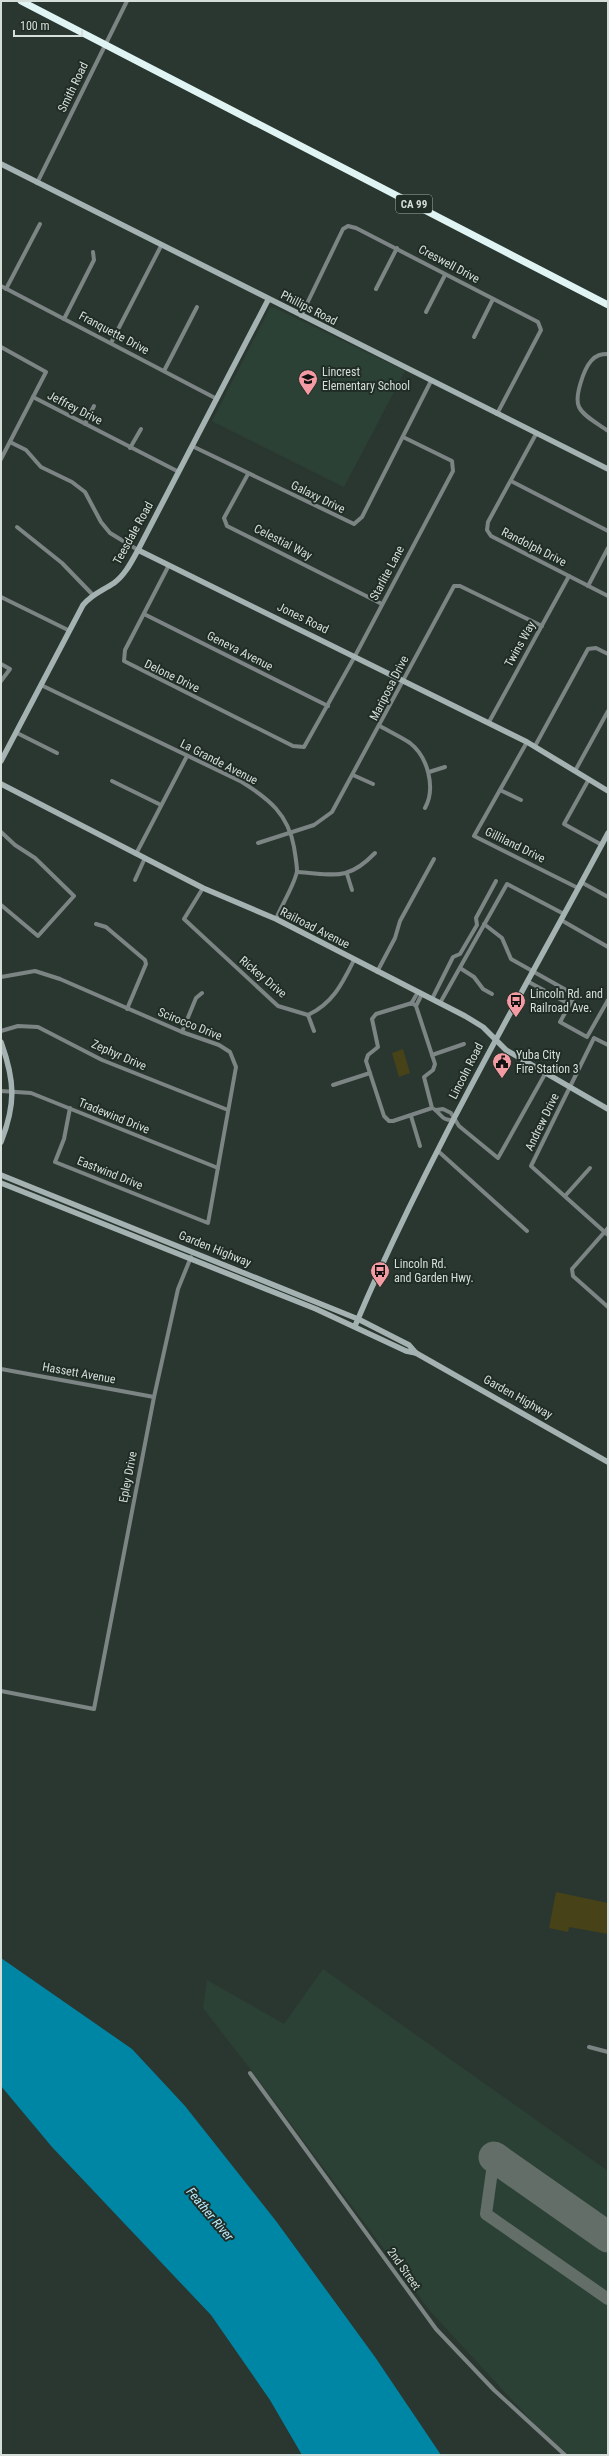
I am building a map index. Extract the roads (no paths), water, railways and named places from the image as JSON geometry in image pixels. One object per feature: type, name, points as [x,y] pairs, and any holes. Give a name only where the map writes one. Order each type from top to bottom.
[{"type":"highway","name":"CA 99","points":[[21,1],[608,305]]},
{"type":"street","name":"Smith Road","points":[[37,183],[127,1]]},
{"type":"street","name":"Phillips Road","points":[[1,164],[268,300],[608,469]]},
{"type":"street","points":[[6,289],[40,224]]},
{"type":"street","name":"Creswell Drive","points":[[301,316],[344,229],[348,226],[356,228],[397,248],[538,322],[541,330],[497,414]]},
{"type":"street","points":[[111,343],[161,246]]},
{"type":"street","points":[[376,289],[397,248]]},
{"type":"street","points":[[64,319],[94,260],[93,252]]},
{"type":"street","points":[[426,312],[445,274]]},
{"type":"street","name":"Franquette Drive","points":[[1,286],[217,399]]},
{"type":"street","points":[[474,337],[493,299]]},
{"type":"street","name":"Teesdale Road","points":[[1,761],[17,733],[68,630],[92,594],[114,583],[127,569],[268,300]]},
{"type":"street","points":[[164,371],[197,307]]},
{"type":"street","name":"Jeffrey Drive","points":[[1,348],[46,372],[33,397],[178,472]]},
{"type":"street","points":[[608,354],[602,354],[592,360],[585,373],[578,397],[578,406],[582,411],[608,431]]},
{"type":"street","name":"Galaxy Drive","points":[[192,446],[354,524],[362,518],[431,381]]},
{"type":"street","points":[[1,459],[33,397]]},
{"type":"street","points":[[85,424],[94,406]]},
{"type":"street","points":[[130,448],[141,429]]},
{"type":"street","name":"Randolph Drive","points":[[536,434],[488,522],[487,530],[491,536],[608,596]]},
{"type":"street","name":"Starlite Lane","points":[[308,742],[453,471],[452,461],[403,437]]},
{"type":"street","name":"Jones Road","points":[[10,442],[26,450],[41,467],[72,482],[85,492],[101,522],[110,534],[138,550],[489,722],[535,746],[608,791]]},
{"type":"street","name":"Celestial Way","points":[[248,474],[224,518],[227,526],[382,604]]},
{"type":"street","points":[[511,481],[608,531]]},
{"type":"street","points":[[17,527],[62,563],[92,594]]},
{"type":"street","points":[[588,586],[608,548]]},
{"type":"street","name":"Delone Drive","points":[[169,565],[123,655],[125,663],[293,746],[302,748],[308,742]]},
{"type":"street","name":"Twins Way","points":[[489,722],[569,576]]},
{"type":"street","name":"Mariposa Drive","points":[[258,844],[314,825],[326,818],[332,812],[380,726],[454,586],[460,586],[542,626]]},
{"type":"street","points":[[1,597],[68,630]]},
{"type":"street","name":"Geneva Avenue","points":[[144,614],[328,706]]},
{"type":"street","points":[[535,746],[588,650],[596,648],[608,654]]},
{"type":"street","points":[[1,664],[10,669],[1,681]]},
{"type":"street","name":"La Grande Avenue","points":[[41,684],[242,782],[266,798],[282,814],[291,832],[297,872]]},
{"type":"street","points":[[575,771],[608,711]]},
{"type":"street","points":[[380,726],[410,744],[429,772],[429,801],[426,808]]},
{"type":"street","points":[[17,733],[57,754]]},
{"type":"street","name":"Gilliland Drive","points":[[527,742],[474,836],[578,888]]},
{"type":"street","points":[[136,854],[187,756]]},
{"type":"street","points":[[429,772],[445,767]]},
{"type":"street","points":[[353,775],[373,784]]},
{"type":"street","points":[[589,779],[564,824],[602,845]]},
{"type":"street","points":[[112,782],[161,805]]},
{"type":"street","name":"Railroad Avenue","points":[[1,784],[203,888],[276,919],[474,1021],[506,1050],[545,1074],[608,1109]]},
{"type":"street","points":[[500,790],[521,800]]},
{"type":"street","points":[[1,832],[15,845],[35,858],[74,896],[38,936],[1,905]]},
{"type":"street","name":"Lincoln Road","points":[[355,1326],[376,1276],[495,1039],[608,833]]},
{"type":"street","points":[[276,919],[297,872],[347,874],[364,864],[375,853]]},
{"type":"street","points":[[135,880],[145,858]]},
{"type":"street","points":[[377,972],[395,938],[400,921],[434,859]]},
{"type":"street","points":[[347,874],[352,890]]},
{"type":"street","points":[[432,999],[454,957],[460,954],[477,925],[476,918],[496,881]]},
{"type":"street","points":[[581,882],[608,897]]},
{"type":"street","points":[[440,1003],[506,884],[564,914]]},
{"type":"street","name":"Rickey Drive","points":[[203,888],[184,919],[278,1006],[308,1015]]},
{"type":"street","points":[[561,920],[608,947]]},
{"type":"street","points":[[96,924],[106,927],[145,960],[146,964],[127,1009]]},
{"type":"street","points":[[484,924],[502,938],[511,959],[574,995],[560,1022],[587,1037],[608,1000]]},
{"type":"street","points":[[314,1031],[308,1015],[322,1008],[340,987],[354,960]]},
{"type":"street","points":[[460,968],[474,977],[484,989],[492,994]]},
{"type":"street","name":"Scirocco Drive","points":[[1,977],[35,970],[60,979],[182,1032],[219,1045],[230,1052],[236,1067],[208,1223]]},
{"type":"street","points":[[527,981],[569,1004]]},
{"type":"street","points":[[182,1032],[196,998],[202,993]]},
{"type":"street","points":[[420,993],[412,1004],[373,1017],[371,1021],[378,1047],[366,1058],[386,1119],[393,1121],[434,1109],[443,1109],[451,1113],[454,1120],[498,1158],[545,1074]]},
{"type":"street","points":[[420,993],[416,1006],[432,1055],[434,1067],[424,1077],[434,1109],[440,1116],[447,1120],[454,1120]]},
{"type":"street","points":[[412,1004],[416,1006]]},
{"type":"street","name":"Zephyr Drive","points":[[1,1031],[18,1026],[38,1027],[102,1060],[228,1110]]},
{"type":"street","name":"Andrew Drive","points":[[606,1233],[531,1166],[594,1038],[608,1045]]},
{"type":"street","points":[[1,1042],[9,1065],[14,1091],[10,1119],[1,1142]]},
{"type":"street","points":[[432,1055],[464,1044]]},
{"type":"street","points":[[333,1085],[370,1073]]},
{"type":"street","name":"Tradewind Drive","points":[[1,1092],[14,1091],[31,1093],[218,1168]]},
{"type":"street","name":"Eastwind Drive","points":[[70,1108],[64,1139],[55,1162],[208,1223]]},
{"type":"street","points":[[411,1116],[420,1146]]},
{"type":"street","points":[[438,1151],[527,1231]]},
{"type":"street","points":[[565,1196],[590,1168]]},
{"type":"street","name":"Garden Highway","points":[[1,1175],[358,1319],[409,1345],[416,1353]]},
{"type":"street","name":"Garden Highway","points":[[1,1184],[355,1326],[406,1351],[416,1353],[608,1462]]},
{"type":"street","points":[[608,1228],[606,1233],[572,1269],[573,1276],[608,1307]]},
{"type":"street","name":"Epley Drive","points":[[1,1691],[94,1709],[154,1397],[178,1289],[193,1252]]},
{"type":"street","name":"Hassett Avenue","points":[[1,1369],[154,1397]]},
{"type":"street","points":[[589,2047],[608,2052]]},
{"type":"street","name":"2nd Street","points":[[250,2073],[436,2329],[494,2390],[565,2455]]},
{"type":"water","name":"Feather River","points":[[1,1958],[132,2049],[185,2106],[276,2221],[375,2357],[441,2455],[302,2455],[270,2400],[211,2315],[52,2147],[1,2086]]},
{"type":"place","name":"Lincrest Elementary School","points":[[308,396]]},
{"type":"place","name":"Lincoln Rd. and Railroad Ave.","points":[[516,1018]]},
{"type":"place","name":"Yuba City Fire Station 3","points":[[502,1079]]},
{"type":"place","name":"Lincoln Rd. and Garden Hwy.","points":[[380,1288]]}]
